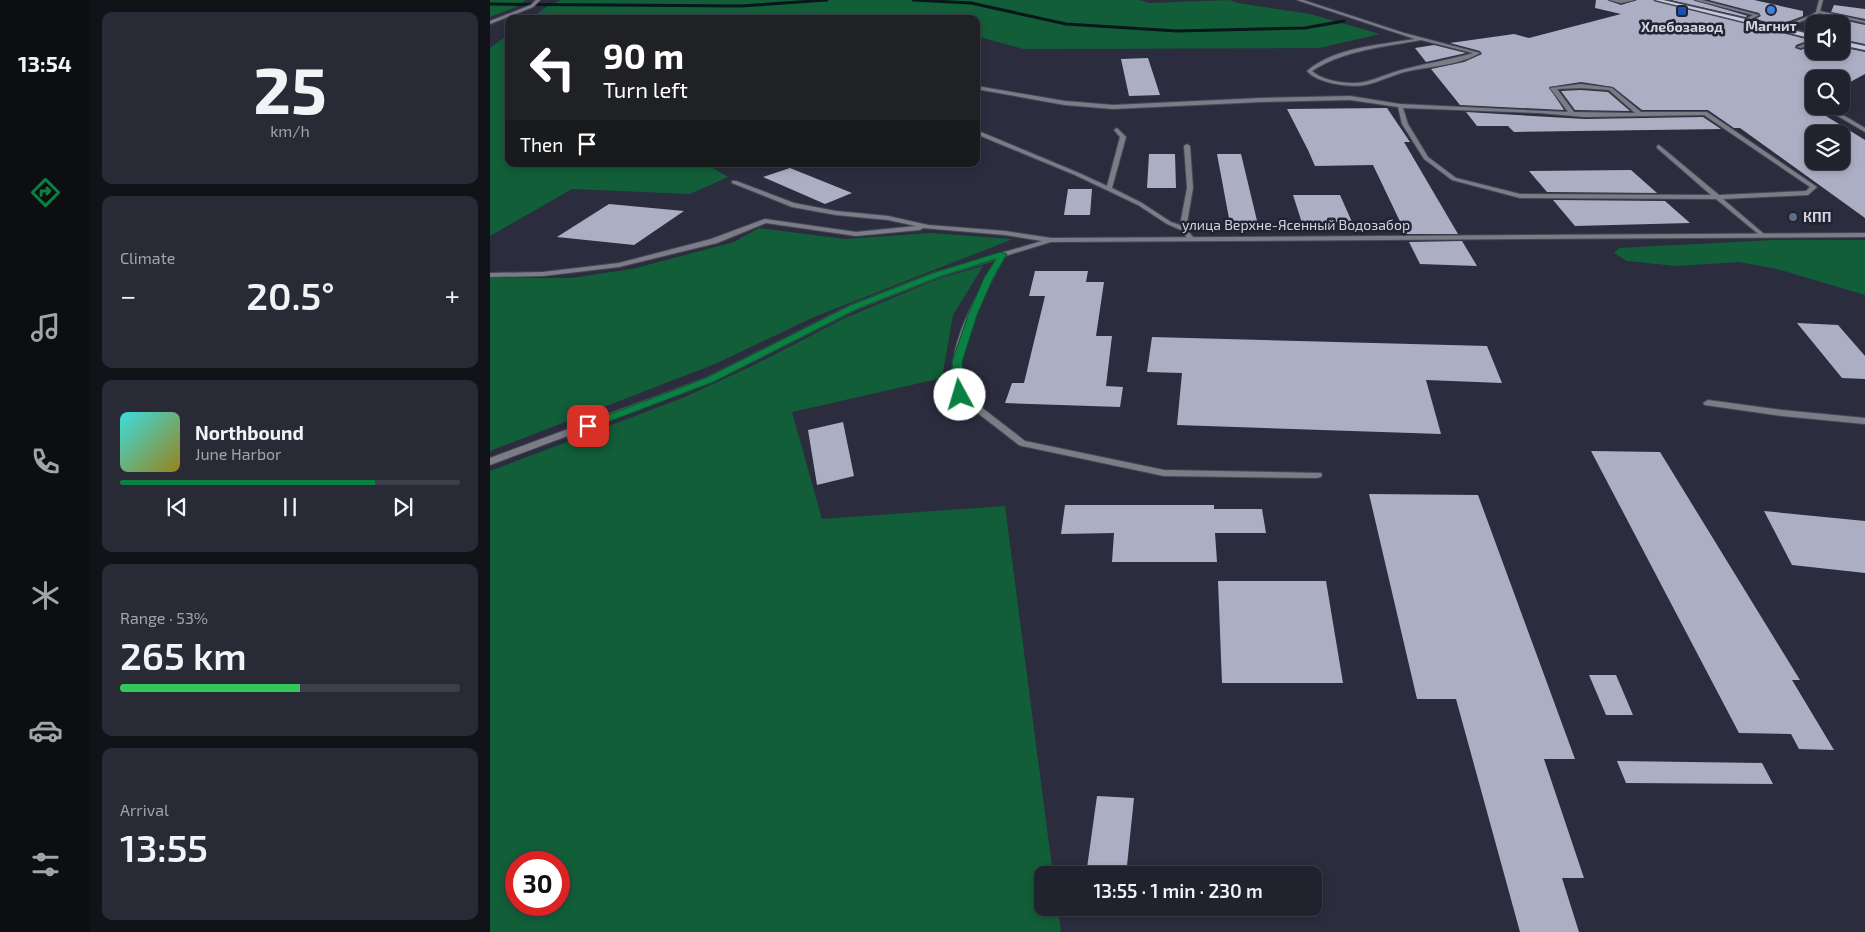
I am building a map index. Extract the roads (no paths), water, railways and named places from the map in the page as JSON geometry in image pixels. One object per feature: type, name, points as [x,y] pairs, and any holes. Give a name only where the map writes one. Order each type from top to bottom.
[{"type":"main road","points":[[1657,0],[1805,35]]},
{"type":"main road","points":[[1850,45],[1865,48]]},
{"type":"street","points":[[510,15],[532,6],[538,0]]},
{"type":"street","points":[[1299,0],[1421,40],[1478,53],[1453,61],[1406,70],[1363,84],[1332,82],[1314,76],[1309,71],[1318,65],[1354,52],[1421,40]]},
{"type":"street","points":[[1611,0],[1621,2],[1632,0]]},
{"type":"street","points":[[1697,0],[1757,14],[1745,21]]},
{"type":"street","points":[[1818,12],[1821,0]]},
{"type":"street","points":[[1779,29],[1818,12],[1865,22]]},
{"type":"street","points":[[490,23],[505,17]]},
{"type":"street","points":[[1799,47],[1805,45]]},
{"type":"street","points":[[1572,113],[1553,88],[1581,86],[1610,89],[1640,114]]},
{"type":"street","points":[[980,89],[1065,102],[1113,107],[1350,98],[1400,106],[1572,113],[1705,113],[1814,187],[1808,193],[1717,198],[1520,196],[1454,179],[1426,158],[1404,124],[1400,106]]},
{"type":"street","points":[[1840,115],[1865,130]]},
{"type":"street","points":[[1108,190],[1113,181],[1116,156],[1123,137],[1117,130]]},
{"type":"street","points":[[980,134],[1076,174],[1140,204],[1168,223],[1183,229],[1190,238]]},
{"type":"street","points":[[1183,229],[1190,188],[1187,146]]},
{"type":"street","points":[[1659,147],[1762,235]]},
{"type":"street","name":"улица Верхне-Ясенный Водозабор","points":[[734,182],[792,205],[836,213],[888,218],[928,227],[1005,233],[1051,240],[1865,235]]},
{"type":"street","points":[[490,275],[543,274],[619,265],[714,241],[765,221],[856,234],[928,227]]},
{"type":"street","points":[[490,462],[709,380],[854,307],[936,275],[1051,240]]},
{"type":"street","points":[[1003,254],[989,278],[973,315],[957,362],[960,395],[1022,443],[1164,473],[1317,475]]},
{"type":"street","points":[[1708,403],[1782,413],[1865,421]]},
{"type":"waterway","points":[[490,4],[741,6],[827,0]]},
{"type":"waterway","points":[[913,0],[971,3],[1066,24],[1177,31],[1305,28],[1344,21]]},
{"type":"place","name":"Магнит","points":[[1771,10]]},
{"type":"place","name":"Хлебозавод","points":[[1682,11]]},
{"type":"place","name":"КПП","points":[[1793,217]]}]
